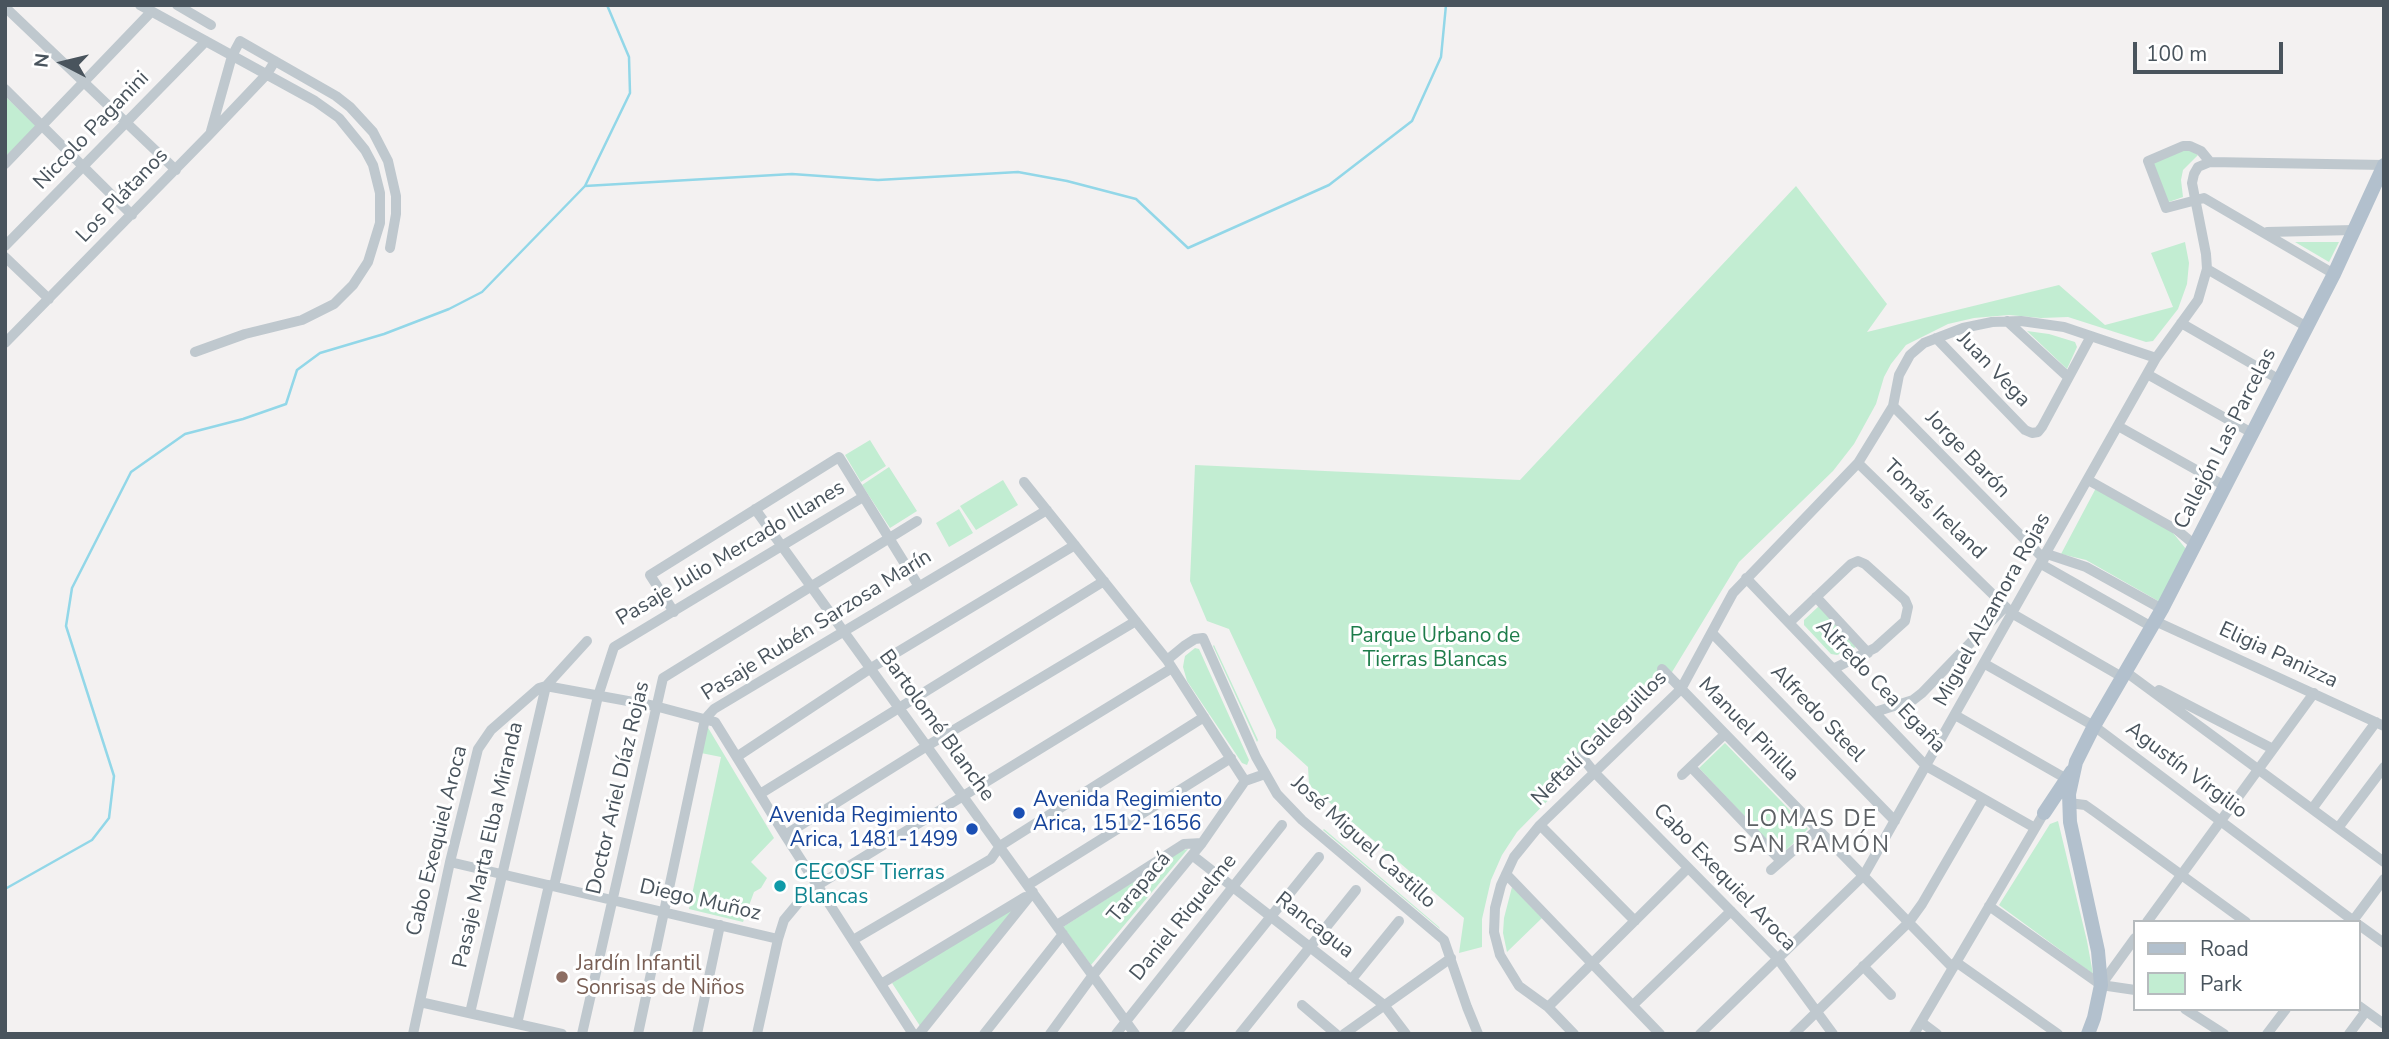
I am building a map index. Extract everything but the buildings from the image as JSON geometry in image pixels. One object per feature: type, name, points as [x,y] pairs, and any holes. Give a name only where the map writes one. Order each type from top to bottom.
[{"type":"main road","name":"Callejón Las Parcelas","points":[[2070,774],[2195,545],[2334,274],[2384,165]]},
{"type":"main road","points":[[2070,774],[2069,807],[2073,840],[2098,951],[2101,985],[2088,1034]]},
{"type":"main road","points":[[2044,813],[2070,774]]},
{"type":"main road","points":[[2044,813],[2056,804],[2069,807]]},
{"type":"street","points":[[140,5],[315,101],[344,124],[365,150],[373,165],[380,193],[380,226],[373,250],[361,275],[334,303],[302,320],[246,334],[195,352]]},
{"type":"street","points":[[177,5],[211,25]]},
{"type":"street","points":[[197,17],[203,5]]},
{"type":"street","points":[[5,7],[176,170]]},
{"type":"street","points":[[5,164],[151,12]]},
{"type":"street","name":"Niccolo Paganini","points":[[5,247],[206,41]]},
{"type":"street","points":[[208,136],[216,117],[232,56],[240,41],[336,96],[356,112],[373,132],[387,161],[396,196],[390,248]]},
{"type":"street","name":"Los Plátanos","points":[[5,343],[176,170],[267,74],[275,61]]},
{"type":"street","points":[[5,89],[132,215]]},
{"type":"street","points":[[344,124],[356,112]]},
{"type":"street","points":[[2334,274],[2204,198],[2166,208],[2148,161],[2183,146],[2190,146],[2201,151],[2210,162],[2384,165]]},
{"type":"street","name":"Miguel Alzamora Rojas","points":[[1700,1034],[1864,875],[1985,664],[2009,610],[2044,559],[2156,358],[2197,300],[2207,269],[2192,183],[2198,167],[2210,162]]},
{"type":"street","points":[[380,226],[394,228]]},
{"type":"street","points":[[2264,232],[2354,230]]},
{"type":"street","points":[[5,257],[49,299]]},
{"type":"street","points":[[2207,269],[2307,327]]},
{"type":"street","points":[[2007,321],[2068,377]]},
{"type":"street","name":"Neftalí Galleguillos","points":[[1574,1034],[1548,1007],[1519,986],[1500,955],[1494,932],[1494,908],[1514,857],[1540,825],[1681,689],[1733,593],[1858,463],[1893,406],[1899,375],[1917,348],[1963,328],[2007,321],[2050,324],[2156,358]]},
{"type":"street","points":[[2181,323],[2280,380]]},
{"type":"street","name":"Juan Vega","points":[[1936,338],[2029,433],[2035,433],[2040,429],[2091,336]]},
{"type":"street","points":[[2147,374],[2252,433]]},
{"type":"street","name":"Jorge Barón","points":[[1893,406],[2044,559],[2156,619]]},
{"type":"street","points":[[2118,426],[2225,486]]},
{"type":"street","points":[[674,612],[650,575],[839,457],[918,585]]},
{"type":"street","name":"Tomás Ireland","points":[[1858,463],[2009,610],[2146,687]]},
{"type":"street","points":[[2088,480],[2177,530],[2195,545]]},
{"type":"street","points":[[1024,482],[1170,664],[1245,781],[1265,775]]},
{"type":"street","name":"Pasaje Julio Mercado Illanes","points":[[517,1024],[598,696],[614,647],[863,497]]},
{"type":"street","name":"Bartolomé Blanche","points":[[755,509],[1135,1034]]},
{"type":"street","name":"Pasaje Rubén Sarzosa Marín","points":[[638,1034],[705,719],[714,709],[1046,510]]},
{"type":"street","name":"Doctor Ariel Díaz Rojas","points":[[582,1034],[663,678],[917,521]]},
{"type":"street","points":[[738,756],[871,668],[1075,545]]},
{"type":"street","name":"Jorge Barón","points":[[2044,559],[2086,567],[2156,619]]},
{"type":"street","points":[[1789,623],[1851,564],[1858,561],[1865,564],[1905,600],[1908,607],[1905,621],[1868,653],[1833,669]]},
{"type":"street","name":"Alfredo Cea Egaña","points":[[1746,578],[1926,766],[2035,828]]},
{"type":"street","points":[[760,794],[1104,581]]},
{"type":"street","points":[[1816,597],[1868,653]]},
{"type":"street","points":[[1875,712],[1904,704],[1922,693],[2009,610]]},
{"type":"street","name":"Eligia Panizza","points":[[2156,619],[2380,724]]},
{"type":"street","points":[[785,835],[1136,621]]},
{"type":"street","name":"Alfredo Steel","points":[[1712,633],[1895,821]]},
{"type":"street","name":"José Miguel Castillo","points":[[1170,664],[1184,646],[1195,639],[1203,638],[1265,775],[1277,794],[1293,811],[1444,940],[1478,1034]]},
{"type":"street","name":"Cabo Exequiel Aroca","points":[[413,1034],[450,862],[478,749],[492,730],[539,688],[546,686],[587,641]]},
{"type":"street","points":[[757,1034],[784,920],[799,902],[818,885],[1170,664]]},
{"type":"street","name":"Agustín Virgilio","points":[[1985,664],[2094,726],[2352,920]]},
{"type":"street","name":"Manuel Pinilla","points":[[1662,669],[1909,922],[1955,965],[2058,1034]]},
{"type":"street","points":[[546,686],[655,706],[715,722],[913,1034]]},
{"type":"street","name":"Pasaje Marta Elba Miranda","points":[[470,1013],[546,686]]},
{"type":"street","points":[[2146,687],[2156,689],[2273,749]]},
{"type":"street","points":[[2146,687],[2384,862]]},
{"type":"street","points":[[2148,920],[2314,694]]},
{"type":"street","points":[[1955,715],[2070,774]]},
{"type":"street","points":[[853,940],[991,859],[1000,846],[1204,718]]},
{"type":"street","points":[[2312,809],[2380,724]]},
{"type":"street","points":[[1682,775],[1726,734]]},
{"type":"street","name":"Cabo Exequiel Aroca","points":[[1581,756],[1778,958],[1833,1034]]},
{"type":"street","points":[[881,984],[1231,758]]},
{"type":"street","points":[[1691,767],[1781,861]]},
{"type":"street","points":[[2338,828],[2384,767]]},
{"type":"street","name":"Tarapacá","points":[[1050,1034],[1093,975],[1202,843],[1245,781]]},
{"type":"street","points":[[1794,1034],[1909,922],[1983,799]]},
{"type":"street","points":[[2069,807],[2085,805],[2182,874],[2232,918]]},
{"type":"street","points":[[1914,1034],[2044,813]]},
{"type":"street","name":"Daniel Riquelme","points":[[1116,1034],[1282,825]]},
{"type":"street","points":[[1540,825],[1635,921]]},
{"type":"street","points":[[1771,870],[1818,829]]},
{"type":"street","points":[[984,1034],[1060,929],[1184,844],[1202,843]]},
{"type":"street","name":"Rancagua","points":[[1192,855],[1384,1005],[1406,1034]]},
{"type":"street","points":[[1176,1034],[1319,857]]},
{"type":"street","name":"Diego Muñoz","points":[[450,862],[778,939]]},
{"type":"street","points":[[1548,1007],[1688,868]]},
{"type":"street","points":[[1506,874],[1660,1034]]},
{"type":"street","points":[[2356,920],[2384,879]]},
{"type":"street","points":[[919,1034],[1030,888]]},
{"type":"street","points":[[1240,1034],[1356,890]]},
{"type":"street","points":[[1989,906],[2101,985],[2134,990]]},
{"type":"street","points":[[1633,1005],[1731,911]]},
{"type":"street","points":[[1351,980],[1399,921]]},
{"type":"street","points":[[697,1034],[720,925]]},
{"type":"street","name":"Agustín Virgilio","points":[[2361,926],[2384,943]]},
{"type":"street","points":[[2101,985],[2134,939]]},
{"type":"street","points":[[1343,1034],[1451,958]]},
{"type":"street","points":[[1863,966],[1891,995]]},
{"type":"street","points":[[420,1002],[562,1034]]},
{"type":"street","points":[[1302,1005],[1336,1034]]},
{"type":"street","points":[[2349,1034],[2363,1009],[2384,1024]]},
{"type":"street","points":[[2188,1011],[2224,1034]]},
{"type":"street","points":[[2202,1020],[2209,1011]]},
{"type":"street","points":[[2267,1034],[2284,1011]]},
{"type":"street","points":[[1921,1022],[1937,1034]]},
{"type":"green space","points":[[5,96],[36,126],[5,157]]},
{"type":"green space","points":[[2181,151],[2191,151],[2198,155],[2183,170],[2183,197],[2166,203],[2152,162]]},
{"type":"green space","name":"Parque Urbano de Tierras Blancas","points":[[1796,186],[1887,304],[1867,332],[2059,285],[2105,325],[2173,307],[2151,253],[2185,242],[2189,263],[2187,284],[2178,309],[2153,341],[2146,342],[2068,317],[2009,315],[1974,318],[1948,324],[1906,345],[1884,377],[1876,404],[1854,444],[1833,471],[1739,562],[1669,677],[1517,832],[1502,855],[1491,880],[1482,919],[1482,947],[1459,953],[1464,918],[1309,785],[1308,767],[1276,738],[1276,730],[1229,629],[1207,621],[1190,581],[1195,465],[1520,480]]},
{"type":"green space","points":[[2295,242],[2339,242],[2329,262]]},
{"type":"green space","points":[[2027,331],[2075,342],[2077,347],[2067,369]]},
{"type":"green space","points":[[870,440],[886,466],[861,482],[845,455]]},
{"type":"green space","points":[[889,467],[917,511],[890,528],[862,485]]},
{"type":"green space","points":[[1003,480],[1018,505],[976,530],[960,506]]},
{"type":"green space","points":[[2096,488],[2169,528],[2186,549],[2160,602],[2086,560],[2061,554]]},
{"type":"green space","points":[[959,509],[973,533],[949,547],[936,523]]},
{"type":"green space","points":[[1819,606],[1856,647],[1837,655],[1831,654],[1804,625],[1804,620]]},
{"type":"green space","points":[[1213,646],[1258,740],[1257,742]]},
{"type":"green space","points":[[1195,648],[1199,649],[1249,760],[1247,765],[1242,763],[1187,681],[1183,667],[1185,656]]},
{"type":"green space","points":[[707,726],[774,838],[751,862],[767,878],[761,888],[754,892],[743,922],[689,909],[721,757],[701,753]]},
{"type":"green space","points":[[1725,743],[1808,829],[1781,855],[1699,768]]},
{"type":"green space","points":[[2058,821],[2093,974],[1999,905],[2050,824]]},
{"type":"green space","points":[[1323,830],[1439,927],[1440,929]]},
{"type":"green space","points":[[1188,849],[1091,965],[1063,927],[1182,850]]},
{"type":"green space","points":[[1512,887],[1542,918],[1507,952],[1503,933],[1504,918]]},
{"type":"green space","points":[[1019,903],[920,1026],[892,983]]},
{"type":"waterway","points":[[5,889],[92,840],[109,818],[114,776],[66,626],[72,588],[131,472],[185,434],[243,419],[286,404],[297,370],[320,353],[384,334],[449,309],[482,292],[585,186],[630,93],[629,57],[607,5]]},
{"type":"waterway","points":[[585,186],[792,174],[878,180],[1018,172],[1067,181],[1136,199],[1188,248],[1329,185],[1412,121],[1441,57],[1446,5]]},
{"type":"place","name":"Avenida Regimiento Arica, 1512-1656","points":[[1019,813]]},
{"type":"place","name":"Avenida Regimiento Arica, 1481-1499","points":[[972,829]]},
{"type":"place","name":"CECOSF Tierras Blancas","points":[[780,886]]},
{"type":"place","name":"Jardín Infantil Sonrisas de Niños","points":[[562,977]]},
{"type":"district","name":"LOMAS DE SAN RAMÓN","points":[[1812,833]]}]
